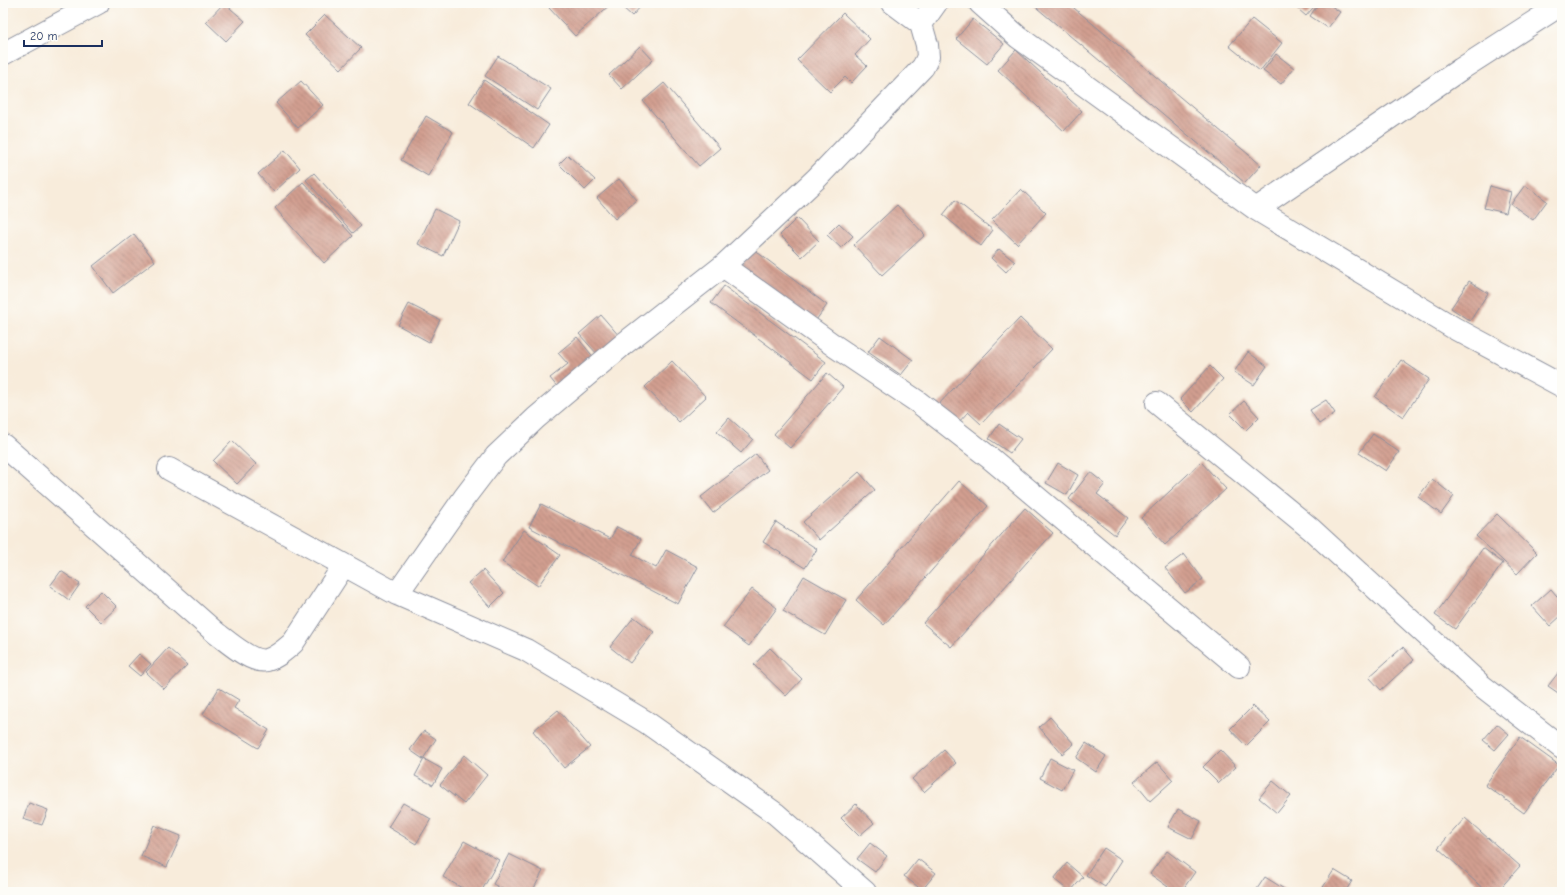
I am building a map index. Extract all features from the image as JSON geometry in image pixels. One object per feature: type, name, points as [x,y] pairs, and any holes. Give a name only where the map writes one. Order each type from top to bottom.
[{"type":"street","points":[[3,54],[98,3]]},
{"type":"street","points":[[397,594],[464,498],[496,456],[536,418],[625,343],[723,266],[816,178],[923,67],[928,57],[928,51],[921,24],[893,3]]},
{"type":"street","points":[[921,24],[936,3]]},
{"type":"street","points":[[980,3],[1018,37],[1256,208],[1454,328],[1562,386]]},
{"type":"street","points":[[1256,208],[1461,69],[1562,4]]},
{"type":"street","points":[[723,266],[836,347],[918,402],[990,458],[1239,667]]},
{"type":"street","points":[[1157,403],[1311,529],[1482,686],[1562,748]]},
{"type":"street","points":[[3,445],[216,633],[249,657],[266,660],[282,652],[293,643],[344,565]]},
{"type":"street","points":[[169,469],[397,594],[526,650],[646,722],[776,814],[865,892]]},
{"type":"building","points":[[224,3],[245,21],[226,41],[206,22]]},
{"type":"building","points":[[554,3],[612,3],[575,36],[549,8]]},
{"type":"building","points":[[626,3],[644,3],[632,16],[622,7]]},
{"type":"building","points":[[1031,3],[1068,3],[1261,165],[1245,183]]},
{"type":"building","points":[[1291,3],[1317,3],[1306,16]]},
{"type":"building","points":[[1319,3],[1327,3],[1340,12],[1328,28],[1310,16]]},
{"type":"building","points":[[843,13],[870,39],[855,55],[867,66],[851,83],[845,77],[830,92],[797,60]]},
{"type":"building","points":[[325,15],[361,48],[341,69],[305,35]]},
{"type":"building","points":[[973,19],[1004,44],[987,64],[956,39]]},
{"type":"building","points":[[1252,19],[1282,43],[1260,71],[1229,46]]},
{"type":"building","points":[[640,46],[653,60],[622,89],[609,75]]},
{"type":"building","points":[[1016,50],[1082,111],[1064,131],[998,70]]},
{"type":"building","points":[[1276,54],[1294,68],[1281,84],[1263,71]]},
{"type":"building","points":[[498,56],[551,89],[537,110],[485,76]]},
{"type":"building","points":[[484,80],[549,125],[534,148],[469,103]]},
{"type":"building","points":[[301,81],[323,105],[298,128],[276,103]]},
{"type":"building","points":[[664,83],[720,148],[699,166],[643,101]]},
{"type":"building","points":[[426,116],[453,132],[428,176],[401,160]]},
{"type":"building","points":[[285,150],[300,168],[274,192],[258,174]]},
{"type":"building","points":[[568,155],[595,180],[585,190],[559,164]]},
{"type":"building","points":[[314,173],[361,226],[353,233],[306,180]]},
{"type":"building","points":[[619,179],[637,200],[615,219],[597,198]]},
{"type":"building","points":[[303,182],[353,236],[324,263],[275,208]]},
{"type":"building","points":[[1525,185],[1547,201],[1533,220],[1511,204]]},
{"type":"building","points":[[1490,186],[1511,192],[1506,213],[1484,208]]},
{"type":"building","points":[[1021,189],[1046,213],[1017,244],[992,220]]},
{"type":"building","points":[[955,200],[993,230],[981,246],[943,215]]},
{"type":"building","points":[[897,205],[925,235],[882,275],[854,245]]},
{"type":"building","points":[[435,209],[459,221],[443,256],[418,244]]},
{"type":"building","points":[[797,218],[819,241],[802,257],[780,235]]},
{"type":"building","points":[[839,223],[853,236],[841,248],[827,235]]},
{"type":"building","points":[[134,234],[155,261],[113,293],[93,266]]},
{"type":"building","points":[[753,249],[827,305],[814,323],[740,267]]},
{"type":"building","points":[[999,249],[1015,262],[1006,272],[991,258]]},
{"type":"building","points":[[1469,281],[1488,293],[1470,321],[1451,308]]},
{"type":"building","points":[[724,286],[826,362],[813,379],[711,303]]},
{"type":"building","points":[[409,304],[440,320],[429,342],[398,325]]},
{"type":"building","points":[[601,315],[620,337],[599,356],[579,334]]},
{"type":"building","points":[[1020,318],[1052,349],[981,424],[968,412],[957,424],[937,406]]},
{"type":"building","points":[[880,336],[913,360],[901,375],[868,352]]},
{"type":"building","points":[[577,337],[595,359],[558,388],[550,378],[568,364],[558,353]]},
{"type":"building","points":[[1248,352],[1267,366],[1254,385],[1234,372]]},
{"type":"building","points":[[1401,360],[1429,379],[1403,417],[1375,397]]},
{"type":"building","points":[[672,361],[706,397],[679,422],[645,387]]},
{"type":"building","points":[[1210,366],[1223,379],[1193,412],[1180,399]]},
{"type":"building","points":[[827,373],[843,387],[790,448],[774,434]]},
{"type":"building","points":[[1326,400],[1335,413],[1319,424],[1310,410]]},
{"type":"building","points":[[1244,401],[1259,417],[1246,430],[1230,414]]},
{"type":"building","points":[[729,418],[753,439],[741,453],[717,432]]},
{"type":"building","points":[[999,424],[1021,439],[1010,453],[989,439]]},
{"type":"building","points":[[1373,434],[1399,452],[1386,471],[1359,453]]},
{"type":"building","points":[[232,441],[256,464],[237,484],[213,461]]},
{"type":"building","points":[[756,454],[768,470],[713,513],[701,497]]},
{"type":"building","points":[[1201,462],[1226,489],[1165,545],[1141,518]]},
{"type":"building","points":[[1058,463],[1078,475],[1067,495],[1046,483]]},
{"type":"building","points":[[859,472],[875,490],[819,540],[803,522]]},
{"type":"building","points":[[1090,472],[1105,484],[1097,494],[1128,518],[1115,535],[1069,499]]},
{"type":"building","points":[[1432,479],[1454,496],[1441,514],[1418,497]]},
{"type":"building","points":[[959,481],[988,506],[884,625],[856,600]]},
{"type":"building","points":[[541,504],[610,539],[617,527],[641,539],[632,555],[656,568],[666,550],[698,567],[678,604],[529,527]]},
{"type":"building","points":[[1025,508],[1053,533],[951,647],[923,623]]},
{"type":"building","points":[[1497,514],[1537,553],[1517,574],[1476,536]]},
{"type":"building","points":[[776,522],[817,549],[805,568],[763,542]]},
{"type":"building","points":[[524,530],[560,555],[538,586],[502,562]]},
{"type":"building","points":[[1483,548],[1503,563],[1455,629],[1435,615]]},
{"type":"building","points":[[1184,554],[1203,579],[1185,593],[1165,568]]},
{"type":"building","points":[[483,570],[504,593],[490,607],[468,583]]},
{"type":"building","points":[[61,571],[80,584],[69,600],[50,586]]},
{"type":"building","points":[[804,576],[846,600],[825,635],[783,611]]},
{"type":"building","points":[[752,589],[777,608],[749,646],[723,627]]},
{"type":"building","points":[[1551,589],[1562,602],[1562,615],[1550,626],[1532,606]]},
{"type":"building","points":[[101,591],[117,607],[101,622],[85,606]]},
{"type":"building","points":[[634,617],[654,632],[630,663],[610,647]]},
{"type":"building","points":[[1403,647],[1414,660],[1381,690],[1369,677]]},
{"type":"building","points":[[168,648],[187,665],[164,689],[146,672]]},
{"type":"building","points":[[770,648],[802,679],[786,696],[754,665]]},
{"type":"building","points":[[139,654],[151,664],[140,676],[128,666]]},
{"type":"building","points":[[1558,673],[1562,676],[1561,695],[1548,686]]},
{"type":"building","points":[[219,688],[239,700],[234,708],[269,730],[258,748],[203,714]]},
{"type":"building","points":[[1253,706],[1270,722],[1246,746],[1230,729]]},
{"type":"building","points":[[558,710],[590,747],[564,768],[533,731]]},
{"type":"building","points":[[1050,717],[1074,744],[1062,754],[1039,727]]},
{"type":"building","points":[[1497,724],[1509,734],[1495,750],[1483,740]]},
{"type":"building","points":[[424,731],[436,739],[423,759],[410,750]]},
{"type":"building","points":[[1520,737],[1559,765],[1524,813],[1485,785]]},
{"type":"building","points":[[1086,743],[1106,756],[1096,772],[1076,758]]},
{"type":"building","points":[[944,750],[956,763],[924,792],[912,779]]},
{"type":"building","points":[[1220,750],[1236,767],[1219,783],[1203,767]]},
{"type":"building","points":[[464,755],[487,775],[464,804],[440,785]]},
{"type":"building","points":[[1050,758],[1073,770],[1062,790],[1040,778]]},
{"type":"building","points":[[424,759],[442,769],[433,785],[415,776]]},
{"type":"building","points":[[1157,762],[1173,780],[1150,801],[1134,782]]},
{"type":"building","points":[[1273,781],[1291,796],[1277,813],[1259,798]]},
{"type":"building","points":[[29,803],[48,810],[42,825],[23,819]]},
{"type":"building","points":[[403,803],[431,819],[416,844],[388,827]]},
{"type":"building","points":[[856,804],[874,823],[859,836],[841,818]]},
{"type":"building","points":[[1178,809],[1201,821],[1192,839],[1168,827]]},
{"type":"building","points":[[1465,818],[1520,866],[1497,892],[1487,892],[1438,848]]},
{"type":"building","points":[[154,825],[181,836],[167,867],[141,856]]},
{"type":"building","points":[[464,841],[499,860],[481,892],[469,892],[443,877]]},
{"type":"building","points":[[870,843],[887,856],[875,872],[857,859]]},
{"type":"building","points":[[1104,848],[1122,860],[1105,887],[1086,875]]},
{"type":"building","points":[[1167,851],[1195,872],[1181,892],[1175,892],[1150,874]]},
{"type":"building","points":[[509,854],[543,871],[532,892],[508,892],[493,884]]},
{"type":"building","points":[[918,859],[936,873],[922,890],[904,876]]},
{"type":"building","points":[[1067,863],[1083,877],[1070,892],[1054,879]]},
{"type":"building","points":[[1334,870],[1352,881],[1345,892],[1320,892]]},
{"type":"building","points":[[1265,877],[1289,892],[1255,892]]}]
